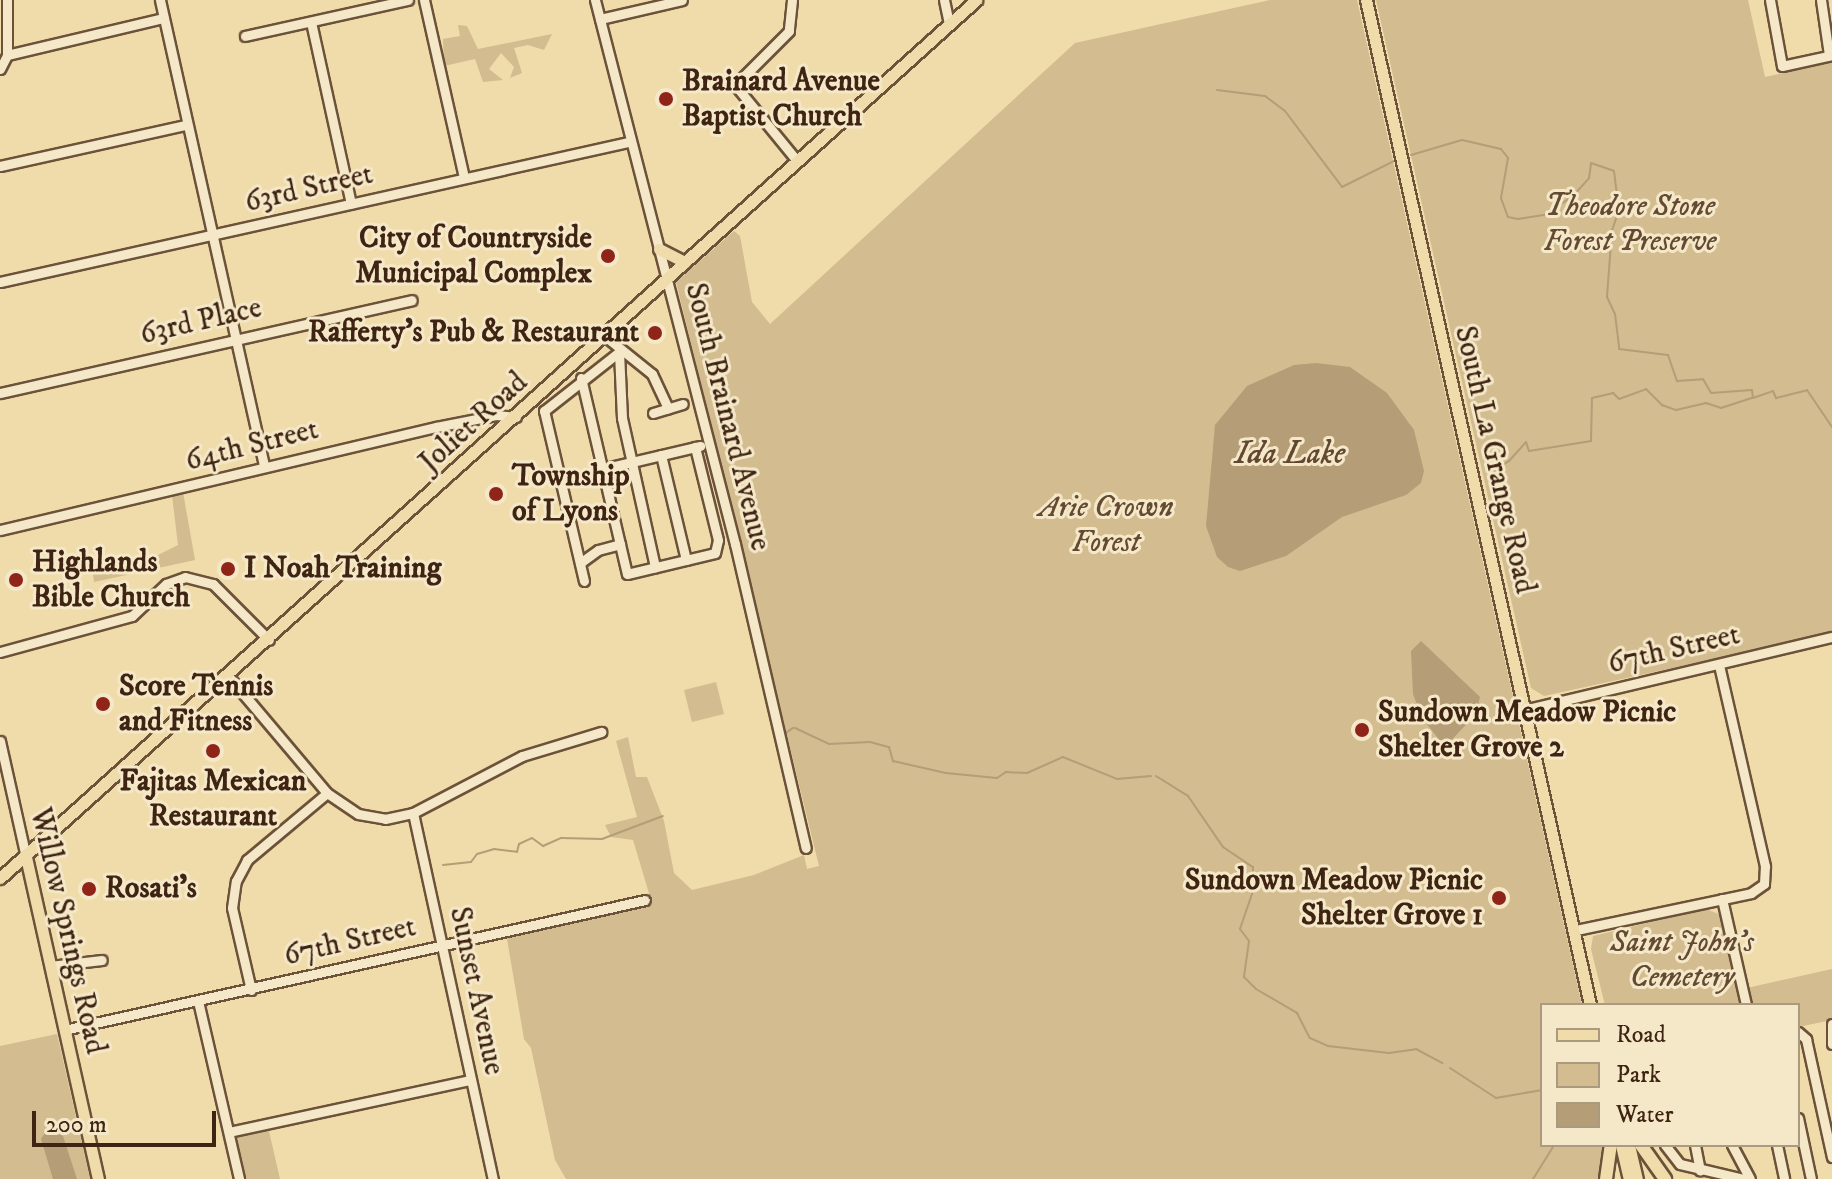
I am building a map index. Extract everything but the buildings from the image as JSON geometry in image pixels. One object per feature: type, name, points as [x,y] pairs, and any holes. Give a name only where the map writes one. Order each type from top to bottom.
[{"type":"highway","points":[[1606,1179],[1611,1147]]},
{"type":"highway","points":[[1642,1147],[1665,1179]]},
{"type":"main road","name":"Joliet Road","points":[[0,878],[229,677],[976,0]]},
{"type":"main road","name":"South La Grange Road","points":[[1366,0],[1592,1003]]},
{"type":"main road","points":[[659,249],[685,262]]},
{"type":"main road","name":"Willow Springs Road","points":[[26,857],[98,1179]]},
{"type":"main road","points":[[1621,1147],[1629,1179]]},
{"type":"main road","points":[[1629,1147],[1637,1179]]},
{"type":"street","points":[[0,69],[7,55],[7,0]]},
{"type":"street","points":[[160,0],[185,125],[264,466]]},
{"type":"street","points":[[245,36],[408,0]]},
{"type":"street","points":[[424,0],[464,178]]},
{"type":"street","name":"South Brainard Avenue","points":[[595,0],[628,142],[710,444],[806,848]]},
{"type":"street","points":[[600,19],[682,0]]},
{"type":"street","points":[[792,0],[789,31],[735,85],[798,162]]},
{"type":"street","points":[[944,0],[949,24]]},
{"type":"street","points":[[1770,0],[1782,66],[1831,55],[1821,0]]},
{"type":"street","points":[[7,55],[164,18]]},
{"type":"street","points":[[311,22],[351,204]]},
{"type":"street","points":[[0,166],[185,125]]},
{"type":"street","name":"63rd Street","points":[[0,282],[628,142]]},
{"type":"street","name":"63rd Place","points":[[0,393],[412,300]]},
{"type":"street","points":[[606,337],[619,352],[637,358],[652,374],[668,409]]},
{"type":"street","points":[[581,378],[586,380],[619,352]]},
{"type":"street","points":[[619,352],[622,418],[655,567]]},
{"type":"street","points":[[581,378],[627,574],[715,553],[718,540],[695,447]]},
{"type":"street","points":[[581,378],[544,411],[584,581]]},
{"type":"street","points":[[653,413],[683,404]]},
{"type":"street","name":"64th Street","points":[[0,530],[264,466],[496,415],[516,417]]},
{"type":"street","points":[[602,469],[710,444]]},
{"type":"street","points":[[661,455],[686,560]]},
{"type":"street","points":[[580,563],[620,544]]},
{"type":"street","points":[[0,652],[132,616],[166,584],[185,577],[213,584],[269,640]]},
{"type":"street","name":"67th Street","points":[[1527,709],[1832,637]]},
{"type":"street","points":[[1576,930],[1722,899],[1764,884],[1765,866],[1719,665]]},
{"type":"street","points":[[229,677],[327,793],[358,814],[385,819],[413,813],[506,762],[601,732]]},
{"type":"street","name":"Willow Springs Road","points":[[0,741],[26,857]]},
{"type":"street","points":[[251,990],[232,908],[236,881],[247,860],[327,793]]},
{"type":"street","name":"Sunset Avenue","points":[[413,813],[493,1179]]},
{"type":"street","points":[[1722,899],[1746,1003]]},
{"type":"street","name":"67th Street","points":[[64,1030],[645,900]]},
{"type":"street","points":[[50,966],[102,960]]},
{"type":"street","points":[[198,1001],[239,1179]]},
{"type":"street","points":[[1832,1024],[1832,1044]]},
{"type":"street","points":[[1800,1034],[1806,1039],[1832,1157]]},
{"type":"street","points":[[229,1132],[469,1080]]},
{"type":"street","points":[[1800,1127],[1811,1179]]},
{"type":"street","points":[[1666,1147],[1675,1161],[1700,1171],[1744,1179]]},
{"type":"street","points":[[1695,1147],[1700,1171]]},
{"type":"street","points":[[1733,1147],[1750,1179]]},
{"type":"street","points":[[1777,1147],[1784,1179]]},
{"type":"green space","name":"Arie Crown Forest","points":[[1270,0],[1357,0],[1582,1003],[1540,1003],[1540,1147],[1605,1147],[1600,1179],[566,1179],[555,1160],[531,1048],[524,1039],[506,933],[651,900],[633,840],[611,837],[605,825],[637,817],[616,741],[628,737],[636,777],[647,777],[664,821],[674,873],[692,890],[754,875],[804,855],[807,869],[819,866],[676,282],[734,231],[740,236],[752,302],[770,324],[1075,43]]},
{"type":"green space","name":"Theodore Stone Forest Preserve","points":[[1376,0],[1748,0],[1765,77],[1832,62],[1832,633],[1544,696],[1531,688]]},
{"type":"green space","points":[[458,25],[467,26],[478,49],[552,34],[544,50],[528,45],[514,48],[522,73],[510,78],[514,67],[501,53],[489,69],[503,80],[483,82],[475,59],[444,66],[443,39],[460,36]]},
{"type":"green space","points":[[183,492],[195,560],[94,582],[93,574],[140,564],[178,545],[172,495]]},
{"type":"green space","points":[[716,682],[724,714],[692,722],[684,690]]},
{"type":"green space","name":"Saint John's Cemetery","points":[[1706,909],[1721,915],[1742,1003],[1604,1003],[1591,949],[1593,936]]},
{"type":"green space","points":[[1832,969],[1832,1020],[1800,1027],[1800,1003],[1750,1003],[1747,988]]},
{"type":"green space","points":[[57,1034],[90,1179],[0,1179],[0,1046]]},
{"type":"green space","points":[[268,1127],[280,1179],[242,1179],[233,1138]]},
{"type":"water","name":"Ida Lake","points":[[1316,363],[1350,367],[1387,393],[1414,430],[1424,471],[1421,483],[1406,495],[1342,517],[1286,556],[1240,571],[1228,567],[1217,557],[1206,526],[1215,425],[1247,386],[1294,365]]},
{"type":"water","points":[[1421,641],[1480,697],[1476,714],[1445,747],[1422,718],[1413,694],[1411,651]]},
{"type":"water","points":[[48,1128],[63,1136],[77,1179],[53,1179],[41,1139]]},
{"type":"waterway","points":[[1217,90],[1265,96],[1285,111],[1342,187],[1394,161]]},
{"type":"waterway","points":[[1411,155],[1462,140],[1501,149],[1508,158],[1501,198],[1508,217],[1518,219],[1544,215],[1573,196],[1589,178],[1591,163],[1614,171],[1619,210],[1612,230],[1607,297],[1615,314],[1619,349],[1668,355],[1677,381],[1703,379],[1711,393],[1752,390],[1753,398],[1773,391],[1776,398],[1807,390],[1832,427]]},
{"type":"waterway","points":[[1490,467],[1493,472],[1509,461],[1526,442],[1529,451],[1591,441],[1592,398],[1613,393],[1619,399],[1646,389],[1662,405],[1676,410],[1706,403],[1721,408],[1752,398]]},
{"type":"waterway","points":[[784,734],[793,728]]},
{"type":"waterway","points":[[795,728],[829,744],[870,742],[889,747],[893,761],[946,773],[997,778],[1006,772],[1027,773],[1063,757],[1117,779],[1151,776]]},
{"type":"waterway","points":[[1156,776],[1188,796],[1223,847],[1253,867],[1252,894],[1240,929],[1249,941],[1244,977],[1256,989],[1297,1013],[1310,1038],[1328,1046],[1389,1053],[1416,1049],[1442,1063]]},
{"type":"waterway","points":[[443,865],[471,862],[477,854],[494,849],[517,852],[519,844],[532,838],[543,846],[561,838],[602,839],[663,816]]},
{"type":"waterway","points":[[1450,1068],[1496,1098],[1540,1090]]},
{"type":"waterway","points":[[1533,1179],[1553,1147]]},
{"type":"place","name":"Brainard Avenue Baptist Church","points":[[666,99]]},
{"type":"place","name":"City of Countryside Municipal Complex","points":[[608,256]]},
{"type":"place","name":"Rafferty's Pub & Restaurant","points":[[655,333]]},
{"type":"place","name":"Township of Lyons","points":[[496,494]]},
{"type":"place","name":"I Noah Training","points":[[228,569]]},
{"type":"place","name":"Highlands Bible Church","points":[[16,580]]},
{"type":"place","name":"Score Tennis and Fitness","points":[[103,704]]},
{"type":"place","name":"Sundown Meadow Picnic Shelter Grove 2","points":[[1362,730]]},
{"type":"place","name":"Fajitas Mexican Restaurant","points":[[213,751]]},
{"type":"place","name":"Rosati's","points":[[89,889]]},
{"type":"place","name":"Sundown Meadow Picnic Shelter Grove 1","points":[[1499,898]]}]
